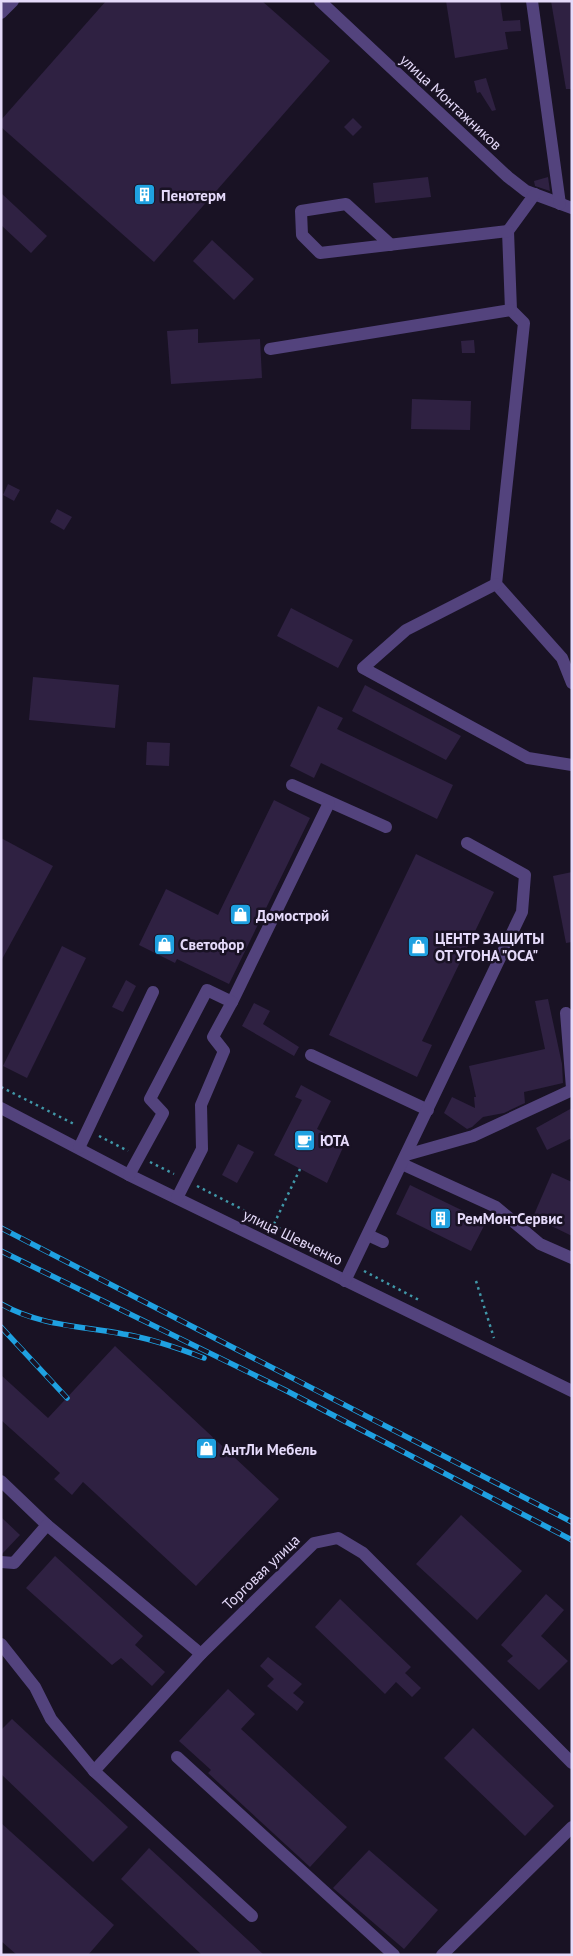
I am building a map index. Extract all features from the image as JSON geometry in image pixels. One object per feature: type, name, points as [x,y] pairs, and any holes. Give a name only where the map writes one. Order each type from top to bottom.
[{"type":"street","points":[[1,13],[13,1]]},
{"type":"street","name":"улица Монтажников","points":[[320,1],[508,177],[526,191],[566,206]]},
{"type":"street","points":[[532,1],[566,206]]},
{"type":"street","points":[[535,194],[508,231],[511,310],[524,323],[496,584],[562,658],[572,683]]},
{"type":"street","points":[[391,245],[346,204],[301,211],[302,235],[320,254],[508,231]]},
{"type":"street","points":[[270,348],[511,310]]},
{"type":"street","points":[[496,584],[406,630],[363,668],[528,758],[572,765]]},
{"type":"street","points":[[292,785],[386,827]]},
{"type":"street","points":[[177,1198],[202,1149],[200,1105],[224,1051],[213,1037],[329,803]]},
{"type":"street","points":[[345,1281],[354,1266],[522,912],[525,876],[467,843]]},
{"type":"street","points":[[129,1175],[163,1113],[150,1099],[207,990],[232,1002]]},
{"type":"street","points":[[78,1148],[153,992]]},
{"type":"street","points":[[404,1160],[473,1136],[572,1089],[566,1014]]},
{"type":"street","points":[[311,1056],[428,1110]]},
{"type":"street","name":"улица Шевченко","points":[[1,1108],[129,1175],[572,1391]]},
{"type":"street","points":[[404,1160],[496,1208],[540,1244],[572,1258]]},
{"type":"street","points":[[368,1235],[382,1242]]},
{"type":"street","points":[[1,1481],[47,1525],[201,1654]]},
{"type":"street","points":[[1,1562],[14,1563],[47,1525]]},
{"type":"street","name":"Торговая улица","points":[[94,1771],[201,1654],[314,1543],[338,1538],[363,1553],[572,1763]]},
{"type":"street","points":[[1,1644],[35,1687],[51,1719],[94,1771],[252,1916]]},
{"type":"street","points":[[177,1757],[394,1955]]},
{"type":"street","points":[[442,1955],[572,1828]]},
{"type":"path","points":[[1,1087],[274,1224],[424,1303]]},
{"type":"path","points":[[274,1224],[300,1169]]},
{"type":"path","points":[[476,1281],[494,1339],[486,1335]]},
{"type":"building","name":"Пенотерм","points":[[106,1],[262,1],[330,61],[154,262],[1,127],[1,120]]},
{"type":"building","points":[[446,1],[500,1],[503,21],[520,20],[521,31],[505,32],[508,49],[455,58]]},
{"type":"building","points":[[551,1],[572,1],[572,89],[566,89]]},
{"type":"building","points":[[486,78],[496,110],[492,111],[480,92],[477,93],[474,81]]},
{"type":"building","points":[[353,118],[362,127],[353,136],[344,127]]},
{"type":"building","points":[[428,177],[431,197],[375,203],[373,183]]},
{"type":"building","points":[[548,177],[550,191],[535,186],[534,181]]},
{"type":"building","points":[[1,193],[47,236],[31,253],[1,225]]},
{"type":"building","points":[[212,240],[254,279],[234,300],[193,261]]},
{"type":"building","points":[[198,329],[198,343],[260,339],[262,378],[171,384],[167,331]]},
{"type":"building","points":[[474,340],[475,353],[462,353],[461,341]]},
{"type":"building","points":[[412,399],[471,401],[470,430],[411,429]]},
{"type":"building","points":[[8,484],[20,490],[14,501],[3,495]]},
{"type":"building","points":[[57,509],[72,517],[64,530],[50,522]]},
{"type":"building","points":[[291,608],[353,640],[338,668],[277,636]]},
{"type":"building","points":[[33,677],[119,685],[115,728],[29,720]]},
{"type":"building","points":[[365,685],[461,736],[446,760],[352,711]]},
{"type":"building","points":[[318,706],[343,718],[337,729],[453,785],[437,819],[321,763],[314,778],[290,766]]},
{"type":"building","points":[[147,742],[170,743],[169,766],[146,765]]},
{"type":"building","points":[[274,800],[310,818],[229,984],[177,959],[175,963],[139,945],[166,889],[218,915]]},
{"type":"building","points":[[1,838],[53,866],[1,961]]},
{"type":"building","name":"ЦЕНТР ЗАЩИТЫ ОТ УГОНА \"ОСА\"","points":[[416,854],[494,892],[422,1041],[432,1045],[417,1077],[329,1035]]},
{"type":"building","points":[[572,872],[572,942],[566,943],[553,876]]},
{"type":"building","points":[[62,946],[86,958],[27,1078],[3,1066]]},
{"type":"building","points":[[126,980],[136,986],[123,1012],[112,1007]]},
{"type":"building","points":[[548,999],[562,1064],[563,1083],[524,1092],[525,1103],[504,1113],[483,1117],[467,1129],[444,1113],[452,1097],[475,1108],[474,1097],[476,1097],[469,1066],[545,1049],[535,1001]]},
{"type":"building","points":[[254,1003],[270,1011],[263,1024],[299,1047],[294,1056],[242,1026]]},
{"type":"building","points":[[301,1085],[331,1101],[317,1129],[345,1143],[327,1183],[274,1155],[302,1100],[295,1097]]},
{"type":"building","points":[[572,1108],[572,1138],[547,1150],[536,1128]]},
{"type":"building","points":[[238,1144],[254,1152],[237,1183],[222,1175]]},
{"type":"building","points":[[552,1173],[572,1182],[572,1236],[533,1217]]},
{"type":"building","name":"РемМонтСервис","points":[[410,1185],[486,1222],[471,1251],[396,1214]]},
{"type":"building","points":[[115,1346],[279,1499],[196,1586],[83,1482],[72,1495],[54,1479],[60,1473],[1,1420],[1,1375],[48,1418]]},
{"type":"building","points":[[461,1515],[522,1571],[477,1620],[416,1564]]},
{"type":"building","points":[[1,1517],[20,1535],[2,1554],[1,1554]]},
{"type":"building","points":[[55,1556],[143,1636],[135,1645],[165,1672],[152,1686],[121,1658],[112,1665],[26,1588]]},
{"type":"building","points":[[546,1594],[564,1610],[541,1636],[568,1661],[539,1690],[507,1661],[513,1656],[501,1645]]},
{"type":"building","points":[[340,1599],[411,1667],[405,1673],[421,1688],[412,1697],[396,1682],[385,1694],[315,1627]]},
{"type":"building","points":[[268,1657],[302,1684],[293,1693],[304,1702],[297,1711],[267,1686],[274,1679],[260,1666]]},
{"type":"building","points":[[228,1689],[255,1714],[241,1729],[347,1827],[310,1867],[208,1773],[211,1770],[179,1741]]},
{"type":"building","points":[[12,1719],[128,1827],[93,1862],[1,1774],[1,1730]]},
{"type":"building","points":[[473,1728],[554,1806],[525,1836],[444,1758]]},
{"type":"building","points":[[1,1823],[114,1925],[88,1955],[17,1955],[1,1941]]},
{"type":"building","points":[[149,1848],[264,1955],[202,1955],[121,1879]]},
{"type":"building","points":[[369,1850],[438,1910],[404,1949],[333,1888]]},
{"type":"railway","points":[[1,1228],[572,1522]]},
{"type":"railway","points":[[1,1251],[285,1390],[572,1540]]},
{"type":"railway","points":[[1,1304],[31,1317],[46,1321],[143,1338],[204,1358]]},
{"type":"railway","points":[[1,1327],[67,1398]]},
{"type":"place","name":"Пенотерм","points":[[145,195]]},
{"type":"place","name":"Домострой","points":[[240,915]]},
{"type":"place","name":"Светофор","points":[[164,944]]},
{"type":"place","name":"ЦЕНТР ЗАЩИТЫ ОТ УГОНА \"ОСА\"","points":[[419,947]]},
{"type":"place","name":"ЮТА","points":[[304,1140]]},
{"type":"place","name":"РемМонтСервис","points":[[441,1218]]},
{"type":"place","name":"АнтЛи Мебель","points":[[206,1449]]}]
